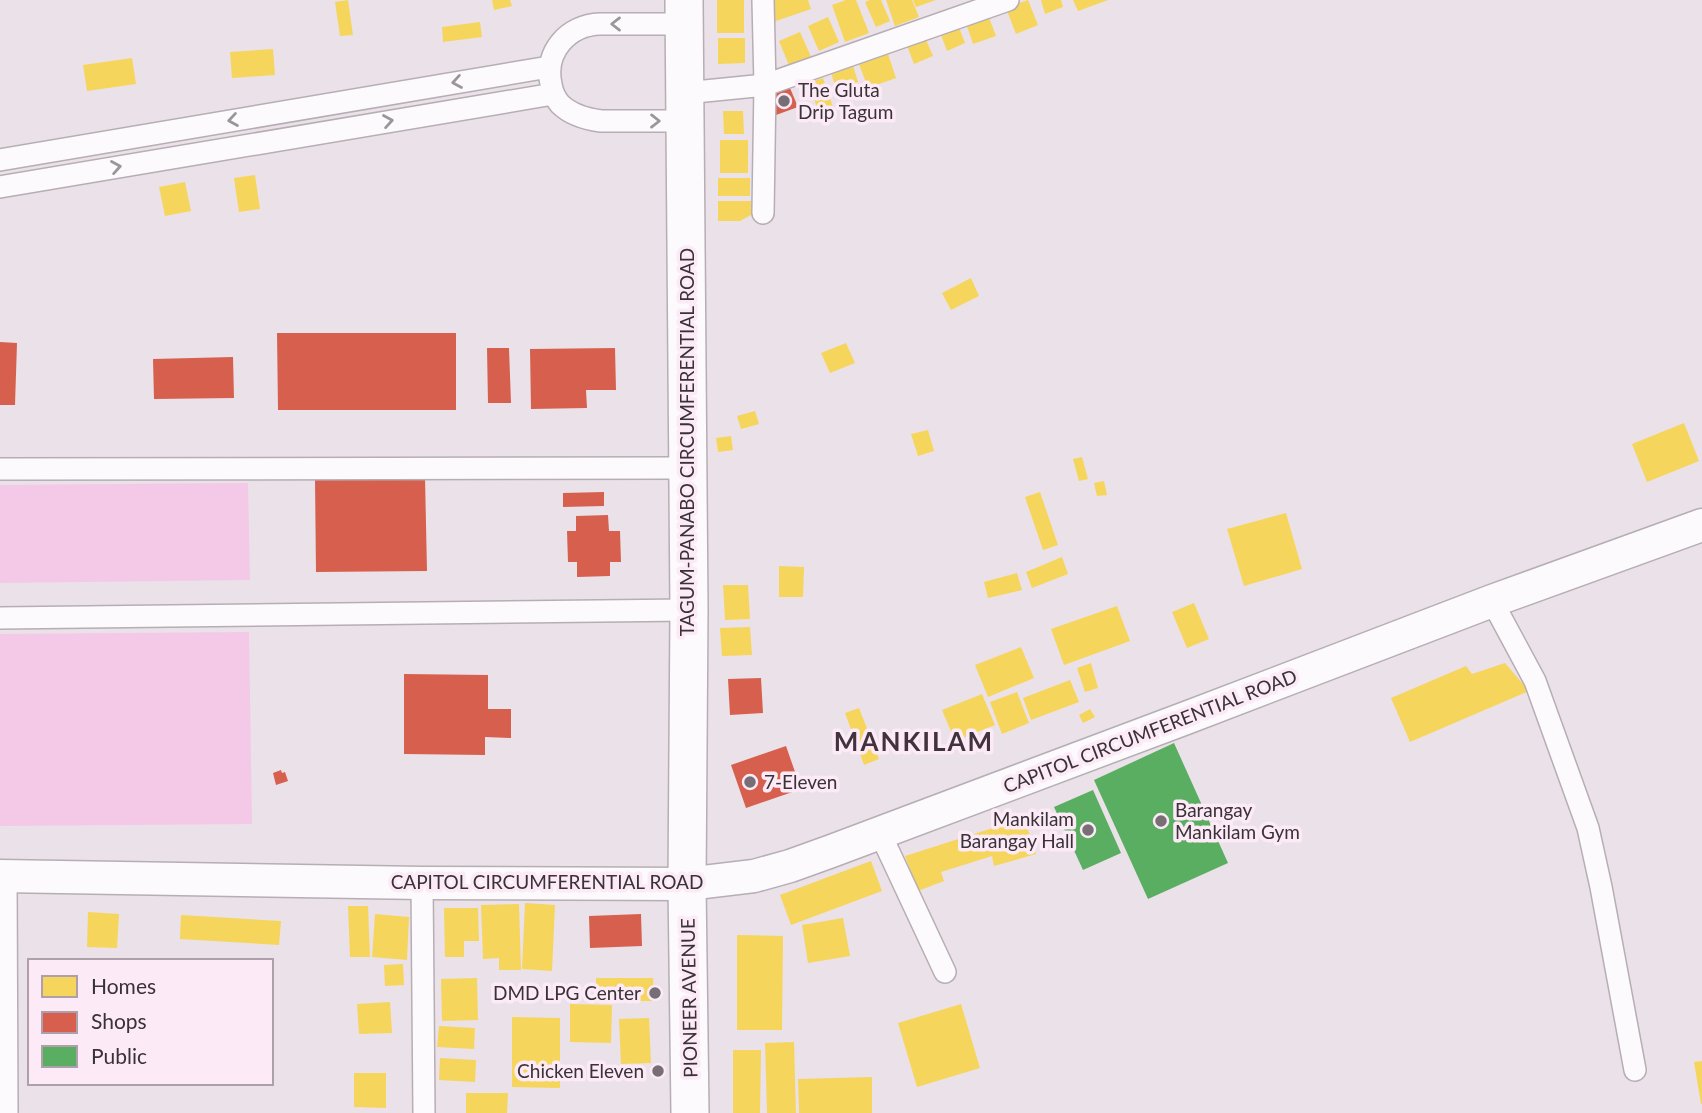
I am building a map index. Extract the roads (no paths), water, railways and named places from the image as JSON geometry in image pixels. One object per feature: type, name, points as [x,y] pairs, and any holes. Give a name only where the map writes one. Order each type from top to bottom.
[{"type":"highway","name":"TAGUM-PANABO CIRCUMFERENTIAL ROAD","points":[[684,12],[689,610],[687,884]]},
{"type":"highway","name":"PIONEER AVENUE","points":[[687,884],[690,1113]]},
{"type":"main road","name":"CAPITOL CIRCUMFERENTIAL ROAD","points":[[3,876],[687,884],[746,877],[790,866],[880,833],[1492,601],[1702,525]]},
{"type":"street","points":[[763,0],[763,213]]},
{"type":"street","points":[[684,12],[590,24],[565,37],[552,55],[549,67],[553,94],[566,110],[601,121],[685,107],[765,86],[1008,0]]},
{"type":"street","points":[[0,160],[549,67]]},
{"type":"street","points":[[504,74],[508,101]]},
{"type":"street","points":[[0,187],[553,94]]},
{"type":"street","points":[[341,102],[345,129]]},
{"type":"street","points":[[65,148],[70,175]]},
{"type":"street","points":[[0,469],[687,468]]},
{"type":"street","points":[[1492,601],[1535,681],[1588,828],[1634,1070]]},
{"type":"street","points":[[0,618],[689,610]]},
{"type":"street","points":[[880,833],[945,972]]},
{"type":"street","points":[[3,876],[7,1113]]},
{"type":"street","points":[[422,883],[424,1113]]},
{"type":"place","name":"The Gluta Drip Tagum","points":[[784,101]]},
{"type":"place","name":"7-Eleven","points":[[750,782]]},
{"type":"place","name":"Barangay Mankilam Gym","points":[[1161,821]]},
{"type":"place","name":"Mankilam Barangay Hall","points":[[1088,830]]},
{"type":"place","name":"DMD LPG Center","points":[[655,993]]},
{"type":"place","name":"Chicken Eleven","points":[[658,1071]]},
{"type":"district","name":"MANKILAM","points":[[914,742]]}]
